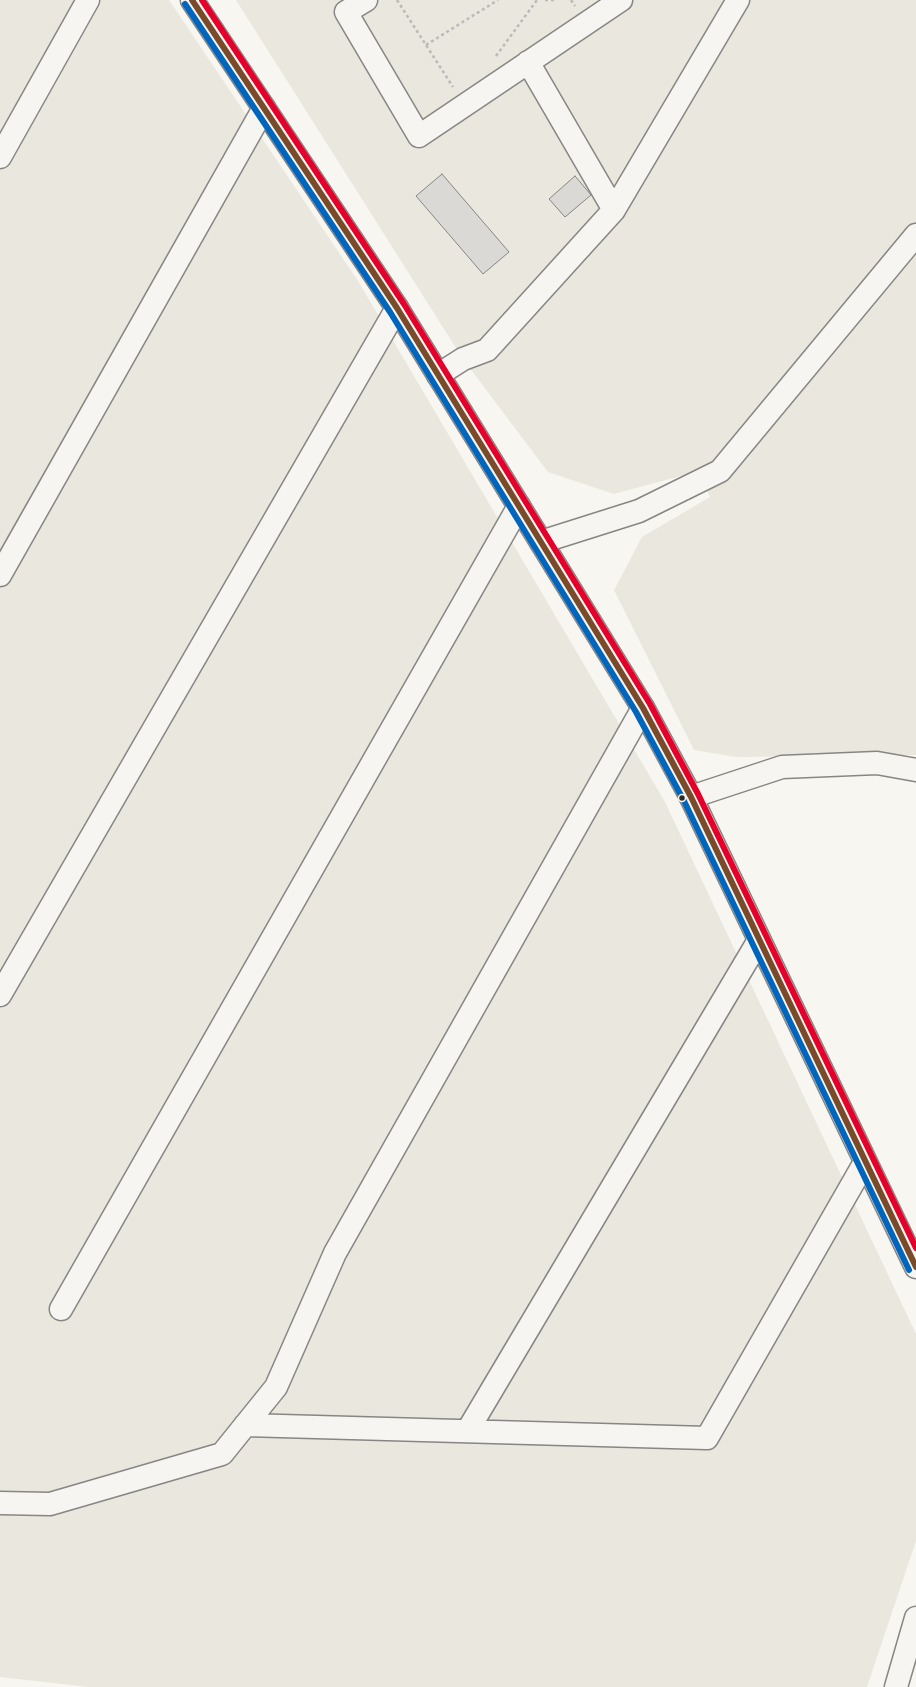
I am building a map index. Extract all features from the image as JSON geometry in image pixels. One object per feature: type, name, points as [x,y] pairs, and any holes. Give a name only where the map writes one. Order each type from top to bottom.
[{"type":"main road","points":[[0,157],[88,0]]},
{"type":"main road","points":[[192,0],[397,308],[643,708],[691,797],[916,1267]]},
{"type":"main road","points":[[366,0],[346,12],[419,136],[621,0]]},
{"type":"main road","points":[[438,375],[464,359],[487,350],[614,210],[738,0]]},
{"type":"main road","points":[[528,62],[614,210]]},
{"type":"main road","points":[[0,575],[264,108]]},
{"type":"main road","points":[[541,542],[639,511],[720,471],[916,235]]},
{"type":"main road","points":[[0,995],[397,308]]},
{"type":"main road","points":[[61,1309],[519,506]]},
{"type":"main road","points":[[0,1504],[50,1504],[222,1454],[276,1387],[334,1253],[643,708]]},
{"type":"main road","points":[[691,797],[782,767],[877,763],[916,770]]},
{"type":"main road","points":[[468,1430],[759,940]]},
{"type":"main road","points":[[245,1425],[468,1430],[707,1438],[865,1162]]},
{"type":"main road","points":[[896,1687],[916,1618]]},
{"type":"path","points":[[397,0],[456,93]]},
{"type":"path","points":[[426,45],[498,0]]},
{"type":"path","points":[[495,58],[537,0]]},
{"type":"path","points":[[545,0],[558,0]]},
{"type":"shaded area","points":[[0,0],[169,0],[358,281],[665,802],[916,1334],[916,1541],[867,1687],[89,1687],[0,1677]]},
{"type":"shaded area","points":[[236,0],[916,0],[916,755],[736,757],[694,750],[614,590],[642,537],[710,497],[699,471],[614,494],[548,472],[463,359]]},
{"type":"building","points":[[442,174],[509,252],[483,274],[416,196]]},
{"type":"building","points":[[575,176],[591,195],[565,217],[549,199]]},
{"type":"transit line","points":[[192,0],[397,308],[643,708],[691,797],[916,1267]]},
{"type":"transit line","points":[[202,0],[404,304],[650,704],[698,794],[916,1248]]},
{"type":"transit line","points":[[185,4],[390,312],[636,712],[684,801],[909,1270]]}]
